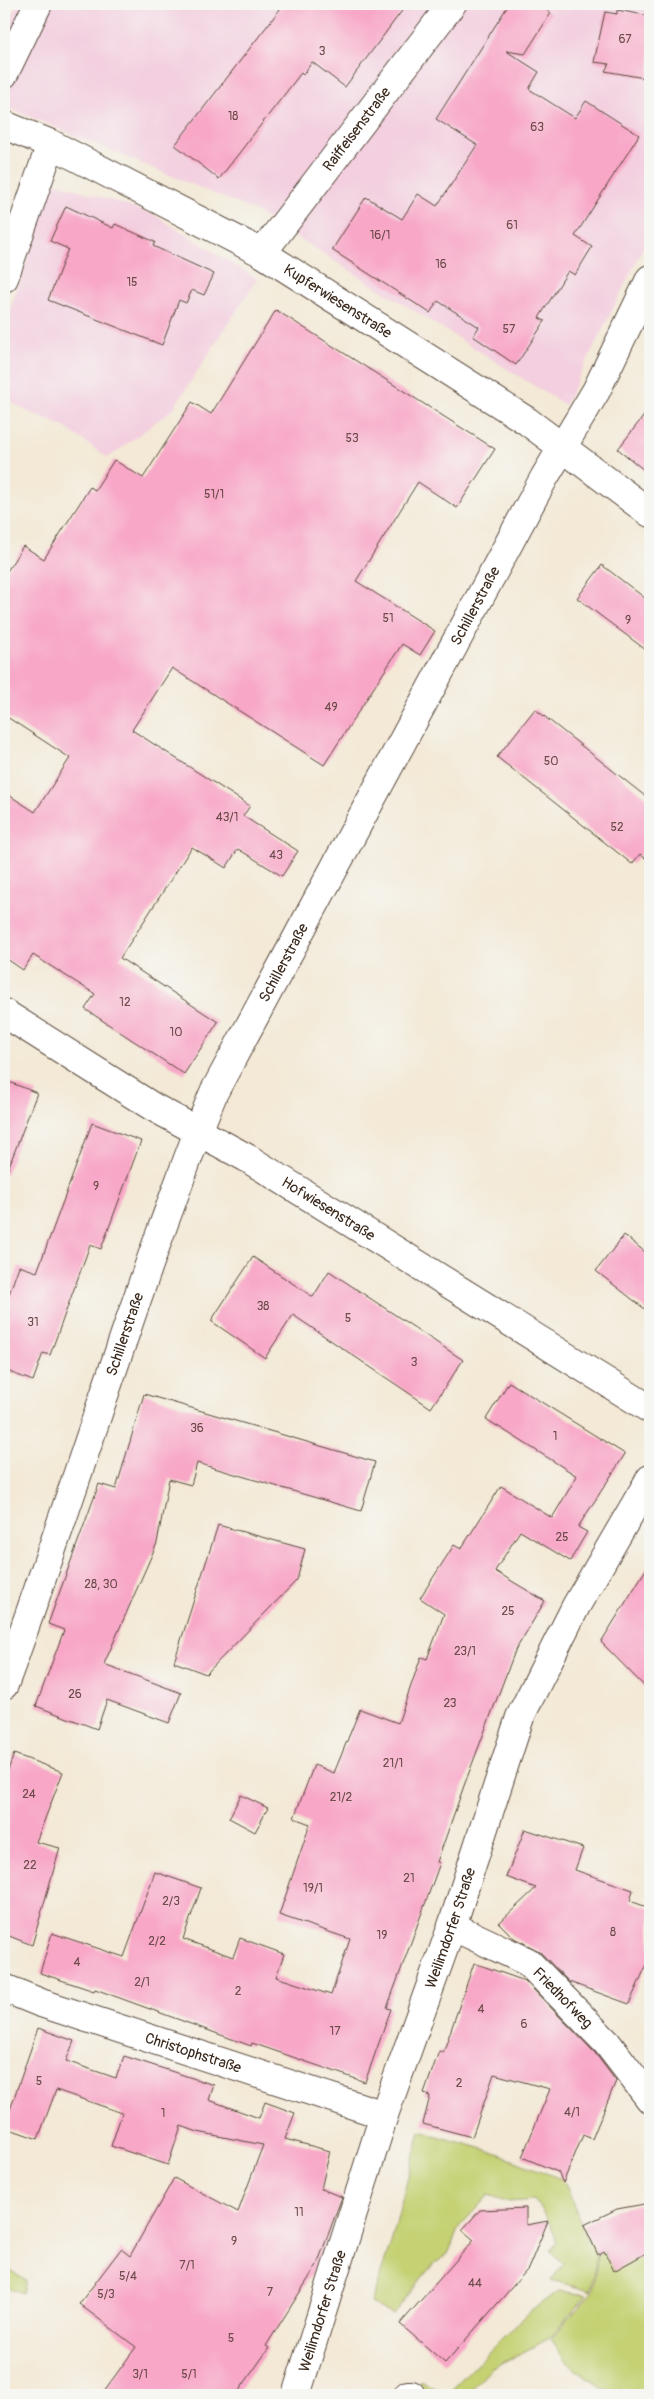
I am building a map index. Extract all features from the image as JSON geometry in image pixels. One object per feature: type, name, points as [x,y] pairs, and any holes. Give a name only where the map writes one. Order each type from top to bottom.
[{"type":"street","points":[[4,74],[38,4]]},
{"type":"street","name":"Raiffeisenstraße","points":[[262,254],[452,4]]},
{"type":"street","name":"Kupferwiesenstraße","points":[[4,125],[51,144],[262,254],[527,421],[650,513]]},
{"type":"street","points":[[4,278],[51,144]]},
{"type":"street","name":"Schillerstraße","points":[[4,1685],[39,1590],[114,1360],[197,1132],[214,1092],[562,447],[596,391],[650,279]]},
{"type":"street","name":"Hofwiesenstraße","points":[[4,1013],[197,1132],[247,1158],[650,1409]]},
{"type":"street","name":"Weilimdorfer Straße","points":[[296,2395],[384,2115],[452,1926],[520,1717],[576,1606],[650,1479]]},
{"type":"street","name":"Friedhofweg","points":[[452,1926],[528,1962],[607,2043],[650,2099]]},
{"type":"street","name":"Christophstraße","points":[[4,1988],[50,2006],[384,2115]]},
{"type":"shaded area","points":[[18,4],[650,4],[650,234],[565,405],[253,210],[4,106],[4,31]]},
{"type":"shaded area","points":[[54,182],[153,214],[257,279],[173,409],[108,458],[63,426],[28,412],[4,398],[4,327]]},
{"type":"green space","points":[[420,2131],[487,2150],[564,2180],[582,2226],[597,2256],[590,2291],[551,2280],[564,2264],[550,2251],[557,2243],[551,2225],[534,2200],[509,2202],[489,2195],[459,2227],[449,2252],[429,2269],[393,2314],[371,2303],[390,2246]]},
{"type":"green space","points":[[650,2251],[650,2395],[614,2395],[569,2365],[551,2339],[592,2292],[598,2255],[604,2252],[614,2270]]},
{"type":"green space","points":[[4,2266],[26,2281],[23,2293],[4,2286]]},
{"type":"green space","points":[[559,2291],[587,2295],[550,2338],[491,2369],[466,2395],[436,2395],[417,2386],[420,2381],[447,2394],[514,2326],[543,2301]]},
{"type":"building","points":[[284,4],[407,4],[345,87],[312,62],[303,75],[301,73],[219,179],[175,145]]},
{"type":"building","points":[[509,4],[536,4],[551,13],[525,54],[506,51],[539,72],[529,89],[575,118],[586,101],[639,135],[575,236],[592,247],[575,275],[568,271],[539,318],[545,321],[516,365],[473,336],[479,327],[438,301],[430,313],[332,250],[366,197],[402,219],[418,194],[437,206],[477,145],[436,119]]},
{"type":"building","points":[[617,10],[650,16],[650,79],[605,71],[609,64],[594,62],[605,12],[617,14]]},
{"type":"building","points":[[66,206],[113,228],[115,224],[155,242],[153,246],[214,274],[204,295],[192,290],[186,303],[179,300],[162,345],[48,300],[68,249],[50,241]]},
{"type":"building","points":[[276,310],[495,449],[457,508],[418,482],[356,581],[435,631],[420,655],[402,644],[324,765],[172,668],[132,730],[250,806],[243,816],[298,851],[282,876],[238,849],[226,868],[192,847],[120,958],[218,1022],[184,1074],[85,1009],[95,994],[33,955],[23,970],[4,957],[4,792],[35,812],[70,758],[4,715],[4,576],[23,546],[44,559],[90,487],[95,490],[114,460],[143,478],[192,402],[211,414]]},
{"type":"building","points":[[650,408],[650,475],[618,449]]},
{"type":"building","points":[[602,565],[650,602],[650,653],[577,598]]},
{"type":"building","points":[[535,709],[650,800],[650,862],[640,854],[632,864],[497,757]]},
{"type":"building","points":[[4,1080],[37,1093],[6,1174],[4,1173]]},
{"type":"building","points":[[92,1123],[141,1141],[101,1249],[90,1245],[50,1355],[43,1353],[33,1381],[4,1370],[4,1308],[19,1266],[37,1272]]},
{"type":"building","points":[[624,1235],[650,1256],[650,1313],[596,1271]]},
{"type":"building","points":[[253,1257],[313,1297],[329,1271],[463,1360],[431,1408],[293,1315],[265,1358],[211,1321]]},
{"type":"building","points":[[509,1382],[625,1454],[578,1527],[587,1532],[570,1561],[520,1531],[495,1571],[545,1601],[515,1651],[465,1783],[437,1862],[440,1863],[387,2008],[391,2009],[365,2082],[252,2043],[251,2046],[95,1989],[94,1991],[40,1973],[52,1933],[124,1957],[155,1872],[201,1888],[183,1939],[233,1957],[240,1938],[284,1954],[276,1977],[331,1995],[350,1939],[279,1915],[310,1824],[294,1818],[314,1765],[334,1773],[360,1709],[398,1723],[421,1657],[427,1659],[444,1614],[420,1598],[454,1545],[461,1549],[501,1486],[552,1518],[577,1476],[486,1419]]},
{"type":"building","points":[[144,1394],[375,1462],[361,1511],[197,1463],[191,1485],[169,1479],[157,1543],[104,1664],[181,1693],[169,1723],[107,1700],[97,1729],[36,1706],[64,1630],[48,1624],[99,1484],[116,1489]]},
{"type":"building","points":[[218,1525],[305,1549],[297,1580],[206,1674],[174,1662]]},
{"type":"building","points":[[650,1563],[650,1692],[601,1642]]},
{"type":"building","points":[[14,1754],[63,1772],[36,1842],[60,1848],[32,1945],[4,1934],[4,1781]]},
{"type":"building","points":[[241,1795],[268,1808],[255,1832],[229,1818]]},
{"type":"building","points":[[525,1829],[583,1848],[575,1870],[633,1890],[630,1901],[650,1908],[650,1967],[646,1966],[629,2004],[569,1982],[539,1951],[514,1938],[499,1923],[536,1888],[506,1877]]},
{"type":"building","points":[[474,1963],[525,1981],[595,2053],[616,2081],[592,2139],[583,2135],[563,2183],[558,2172],[522,2157],[550,2089],[494,2074],[472,2137],[423,2124],[430,2096],[424,2094],[439,2051],[443,2053]]},
{"type":"building","points":[[38,2028],[74,2041],[66,2061],[116,2078],[124,2056],[214,2085],[209,2100],[259,2118],[265,2102],[295,2113],[285,2139],[330,2151],[321,2189],[342,2197],[317,2265],[266,2346],[269,2348],[236,2395],[101,2395],[136,2347],[79,2304],[121,2249],[130,2256],[174,2178],[238,2212],[263,2145],[198,2132],[181,2126],[168,2165],[111,2146],[122,2113],[56,2090],[38,2139],[4,2127]]},
{"type":"building","points":[[650,2203],[650,2251],[614,2271],[604,2251],[598,2255],[584,2225],[617,2209]]},
{"type":"building","points":[[526,2208],[526,2225],[548,2221],[528,2269],[445,2363],[400,2324],[474,2240],[462,2230],[480,2210]]},
{"type":"tram line","points":[[4,2289],[5,2285]]}]
